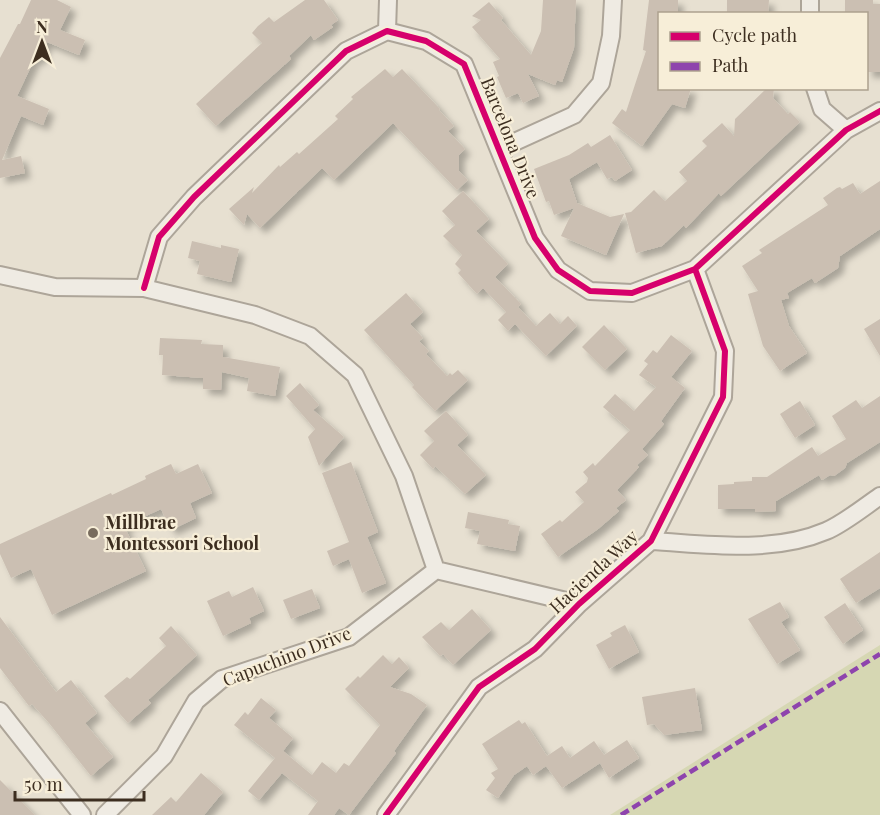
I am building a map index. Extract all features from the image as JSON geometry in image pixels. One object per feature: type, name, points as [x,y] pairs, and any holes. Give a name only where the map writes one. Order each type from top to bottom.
[{"type":"street","points":[[144,288],[159,237],[194,197],[346,51],[387,31],[388,0]]},
{"type":"street","points":[[499,149],[574,115],[601,83],[611,36],[613,0]]},
{"type":"street","name":"Barcelona Drive","points":[[387,31],[426,41],[464,64],[535,238],[558,270],[590,291],[632,292],[694,269],[846,130],[880,111]]},
{"type":"street","points":[[815,90],[822,109],[846,130]]},
{"type":"street","name":"Hacienda Way","points":[[386,815],[480,687],[535,649],[579,604],[651,541],[723,397],[725,351],[694,269]]},
{"type":"street","points":[[0,275],[56,286],[144,288],[255,315],[309,336],[355,375],[404,476],[436,570],[579,604]]},
{"type":"street","points":[[651,541],[735,545],[780,543],[826,531],[880,496]]},
{"type":"street","name":"Capuchino Drive","points":[[105,815],[164,756],[196,701],[222,679],[349,637],[436,570]]},
{"type":"street","points":[[0,711],[82,815]]},
{"type":"green space","points":[[880,645],[880,815],[610,815]]},
{"type":"building","points":[[31,0],[57,0],[71,7],[60,30],[85,40],[79,55],[47,42],[39,60],[35,58],[17,96],[49,109],[43,125],[21,116],[2,160],[21,156],[25,173],[0,178],[0,58]]},
{"type":"building","points":[[305,0],[324,0],[338,20],[331,25],[333,27],[314,40],[311,35],[289,56],[291,59],[216,126],[196,104],[262,43],[252,33],[258,26],[269,17],[274,22]]},
{"type":"building","points":[[543,0],[576,0],[574,48],[562,82],[557,80],[555,85],[528,74],[539,96],[523,103],[518,93],[506,98],[493,62],[500,59],[472,27],[481,20],[472,16],[489,2],[531,55],[541,31]]},
{"type":"building","points":[[649,0],[678,0],[678,12],[658,12],[658,90],[690,90],[685,108],[672,104],[642,146],[612,123],[622,109],[626,112],[646,51],[643,50]]},
{"type":"building","points":[[727,0],[769,0],[768,12],[727,12]]},
{"type":"building","points":[[845,0],[873,0],[873,4],[880,4],[880,72],[868,72],[868,12],[845,12]]},
{"type":"building","points":[[385,69],[393,77],[402,69],[454,126],[448,131],[465,149],[459,155],[459,171],[468,180],[457,190],[393,123],[334,180],[322,168],[260,228],[247,214],[244,225],[229,209],[254,187],[252,193],[279,165],[280,167],[297,152],[299,154],[338,119],[335,116],[353,99],[351,97]]},
{"type":"building","points":[[765,90],[774,90],[773,98],[788,114],[790,112],[800,122],[721,196],[719,193],[686,228],[684,225],[662,246],[636,253],[625,213],[631,212],[654,190],[665,201],[687,181],[679,172],[707,146],[702,141],[722,123],[734,136],[735,119]]},
{"type":"building","points":[[610,135],[632,170],[615,181],[612,177],[607,179],[597,162],[569,179],[577,203],[610,217],[624,214],[606,255],[561,236],[574,208],[554,215],[549,201],[546,202],[534,169],[569,155],[588,143],[591,147]]},
{"type":"building","points":[[880,181],[880,229],[840,256],[838,268],[815,283],[812,278],[787,293],[789,298],[781,300],[789,326],[807,353],[780,371],[763,346],[748,294],[758,291],[742,266],[762,253],[759,250],[828,205],[823,198],[837,188],[842,189],[853,183],[860,194]]},
{"type":"building","points":[[463,191],[489,219],[476,231],[508,264],[495,277],[521,304],[518,307],[536,326],[550,313],[560,324],[568,316],[577,326],[546,356],[515,324],[508,331],[498,320],[506,312],[483,288],[477,294],[458,273],[461,270],[455,264],[462,255],[443,236],[455,225],[442,211]]},
{"type":"building","points":[[192,241],[221,248],[221,245],[239,249],[231,282],[197,274],[200,261],[188,258]]},
{"type":"building","points":[[406,293],[423,312],[410,324],[423,338],[419,341],[429,351],[426,354],[447,376],[458,370],[468,380],[435,411],[364,330]]},
{"type":"building","points":[[880,319],[880,356],[864,329]]},
{"type":"building","points":[[604,325],[627,349],[605,370],[582,347]]},
{"type":"building","points":[[671,335],[692,351],[671,377],[685,388],[661,421],[664,424],[642,449],[648,455],[617,490],[626,500],[616,508],[619,511],[558,557],[541,534],[560,520],[562,522],[584,502],[575,492],[587,482],[588,478],[583,472],[593,463],[595,466],[630,430],[603,407],[615,394],[634,411],[656,387],[639,375],[648,364],[644,361],[653,350],[657,353]]},
{"type":"building","points":[[160,338],[202,340],[201,344],[223,345],[223,357],[280,367],[275,396],[247,391],[249,378],[222,372],[221,390],[203,389],[203,378],[162,375],[163,355],[159,355]]},
{"type":"building","points":[[300,383],[319,405],[313,410],[344,437],[319,466],[308,437],[315,429],[286,396]]},
{"type":"building","points":[[880,396],[880,442],[847,463],[845,468],[834,476],[830,475],[822,480],[819,475],[776,501],[776,511],[718,509],[718,485],[752,481],[752,477],[767,477],[812,447],[818,456],[846,439],[832,416],[856,400],[862,408]]},
{"type":"building","points":[[800,401],[815,425],[795,438],[780,414]]},
{"type":"building","points":[[446,411],[468,435],[457,445],[486,475],[465,494],[435,466],[433,469],[420,455],[434,441],[424,431]]},
{"type":"building","points":[[351,462],[378,532],[367,537],[386,583],[362,593],[349,559],[333,566],[327,551],[349,542],[322,473]]},
{"type":"building","points":[[171,464],[176,474],[198,464],[212,493],[190,503],[196,518],[171,530],[161,509],[124,526],[146,571],[52,615],[31,569],[11,578],[0,554],[0,544],[111,493],[112,495]]},
{"type":"building","points":[[468,512],[509,520],[508,524],[520,526],[515,551],[477,544],[480,531],[465,528]]},
{"type":"building","points":[[880,552],[880,588],[856,603],[840,579]]},
{"type":"building","points":[[253,587],[264,611],[249,618],[251,623],[223,636],[207,601],[229,591],[232,597]]},
{"type":"building","points":[[312,589],[320,608],[291,619],[283,600]]},
{"type":"building","points":[[780,602],[789,617],[781,622],[800,650],[777,664],[748,619]]},
{"type":"building","points":[[845,603],[863,630],[843,644],[824,617]]},
{"type":"building","points":[[472,609],[491,630],[453,665],[443,654],[440,656],[422,637],[441,622],[449,630]]},
{"type":"building","points":[[0,617],[56,692],[71,680],[97,713],[85,723],[113,757],[91,776],[49,723],[32,704],[29,706],[0,668]]},
{"type":"building","points":[[625,625],[639,652],[609,669],[596,645],[612,636],[610,633]]},
{"type":"building","points":[[171,626],[197,655],[148,700],[151,703],[128,723],[104,696],[127,677],[130,679],[166,646],[159,638]]},
{"type":"building","points":[[383,655],[392,664],[399,657],[409,668],[390,687],[411,694],[427,705],[394,751],[396,753],[349,815],[339,808],[334,815],[308,815],[318,801],[282,773],[259,800],[248,791],[275,758],[234,725],[245,712],[248,715],[261,698],[276,710],[269,718],[293,738],[283,751],[312,775],[322,762],[336,773],[344,763],[349,766],[380,725],[345,689],[358,676],[360,678]]},
{"type":"building","points":[[695,688],[702,730],[664,735],[654,724],[647,725],[642,697]]},
{"type":"building","points":[[519,720],[522,724],[525,722],[547,756],[562,746],[570,758],[594,741],[604,755],[627,740],[639,758],[609,778],[600,763],[562,788],[546,766],[533,775],[527,766],[514,775],[498,798],[486,790],[495,778],[491,773],[498,769],[482,744]]},
{"type":"building","points":[[201,773],[223,792],[204,815],[152,815],[171,797],[176,802]]},
{"type":"building","points":[[0,780],[35,815],[0,815]]},
{"type":"marked path","points":[[621,815],[880,654]]},
{"type":"cycle path","points":[[144,288],[159,237],[194,197],[346,51],[387,31],[426,41],[464,64],[535,238],[558,270],[590,291],[632,293],[695,269],[846,130],[880,111]]},
{"type":"cycle path","points":[[386,815],[479,687],[535,649],[579,604],[651,541],[723,397],[725,351],[695,269]]},
{"type":"place","name":"Millbrae Montessori School","points":[[93,533]]}]
